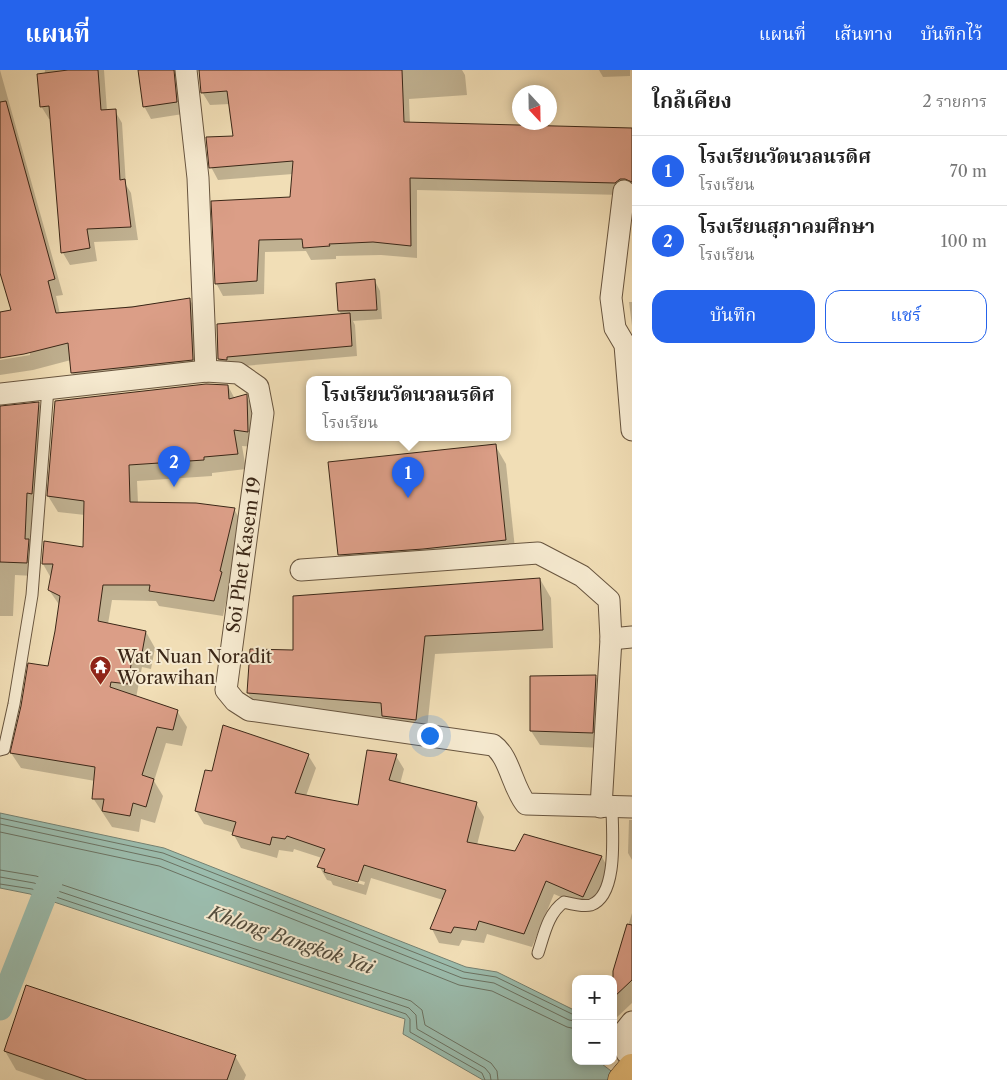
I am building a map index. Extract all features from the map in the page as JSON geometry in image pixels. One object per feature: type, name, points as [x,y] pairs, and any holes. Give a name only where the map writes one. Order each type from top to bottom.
[{"type":"main road","points":[[622,1080],[632,1068]]},
{"type":"street","points":[[0,394],[206,371],[198,178],[186,70]]},
{"type":"street","points":[[624,191],[612,298],[615,328],[625,345],[632,430]]},
{"type":"street","name":"Soi Phet Kasem 19","points":[[206,371],[238,373],[258,387],[263,413],[226,690],[235,701],[249,710],[493,745],[501,750],[519,795],[526,804],[615,807]]},
{"type":"street","points":[[301,570],[538,552],[582,576],[609,600],[622,638],[615,807]]},
{"type":"street","points":[[632,1022],[624,1032],[627,1053],[632,1056]]},
{"type":"lane","points":[[0,750],[4,749],[14,704],[32,595],[48,388]]},
{"type":"lane","points":[[538,953],[556,908],[564,902],[577,905],[591,905],[602,896],[608,887],[613,863],[615,807]]},
{"type":"water","name":"Khlong Bangkok Yai","points":[[0,813],[164,848],[466,967],[497,972],[572,1009],[572,1065],[603,1065],[623,1080],[483,1080],[403,1034],[405,1019],[30,894],[0,888]]},
{"type":"building","points":[[68,70],[98,70],[101,110],[116,109],[120,180],[125,179],[131,227],[87,229],[90,248],[61,253],[49,106],[40,107],[37,74]]},
{"type":"building","points":[[138,70],[174,70],[177,102],[143,107]]},
{"type":"building","points":[[199,70],[402,70],[404,122],[512,125],[512,130],[557,130],[557,126],[632,128],[632,182],[625,179],[620,179],[615,183],[410,178],[411,246],[373,242],[329,244],[330,246],[303,248],[302,239],[259,240],[257,281],[215,284],[211,201],[290,197],[293,161],[209,168],[206,137],[233,136],[227,91],[201,93]]},
{"type":"building","points":[[6,101],[55,279],[48,281],[56,313],[132,307],[190,298],[193,360],[71,373],[68,343],[0,358],[0,312],[11,310],[0,273],[0,102]]},
{"type":"building","points":[[375,279],[377,310],[338,311],[336,283]]},
{"type":"building","points":[[350,313],[352,346],[227,357],[227,360],[218,359],[217,324]]},
{"type":"building","points":[[206,384],[228,385],[229,399],[247,394],[248,432],[234,430],[238,454],[204,457],[204,460],[129,465],[130,502],[196,503],[235,508],[220,571],[222,572],[214,601],[149,591],[150,585],[103,585],[98,621],[146,631],[142,653],[133,652],[128,684],[111,682],[110,687],[178,710],[173,730],[157,727],[142,775],[154,779],[146,807],[133,803],[130,816],[102,811],[104,799],[92,799],[95,767],[10,753],[21,706],[28,663],[48,666],[55,631],[60,596],[48,590],[53,564],[42,564],[44,541],[83,547],[84,501],[47,496],[55,401]]},
{"type":"building","points":[[39,402],[32,494],[27,493],[25,539],[29,539],[27,563],[0,562],[0,406]]},
{"type":"building","points":[[496,444],[506,540],[423,549],[338,555],[328,462]]},
{"type":"building","points":[[540,578],[543,630],[425,636],[416,720],[382,716],[381,703],[247,693],[250,649],[293,650],[293,596]]},
{"type":"building","points":[[596,675],[593,733],[530,731],[530,676]]},
{"type":"building","points":[[223,725],[309,754],[295,793],[358,805],[367,750],[397,754],[389,780],[477,802],[467,842],[515,851],[524,834],[602,856],[583,897],[546,881],[524,934],[479,921],[476,930],[454,927],[451,933],[430,929],[446,890],[364,865],[358,882],[324,872],[325,869],[317,867],[325,849],[287,836],[285,839],[272,837],[270,845],[232,835],[236,822],[195,811],[205,770],[212,771]]},
{"type":"building","points":[[627,924],[632,925],[632,980],[617,994],[617,975],[613,975]]},
{"type":"building","points":[[26,985],[236,1055],[227,1080],[87,1080],[4,1051]]},
{"type":"waterway","points":[[0,1008],[56,866]]},
{"type":"place","name":"โรงเรียนสุภาคมศึกษา","points":[[174,487]]},
{"type":"place","name":"โรงเรียนวัดนวลนรดิศ","points":[[408,498]]},
{"type":"place","name":"Wat Nuan Noradit Worawihan","points":[[101,686]]}]
